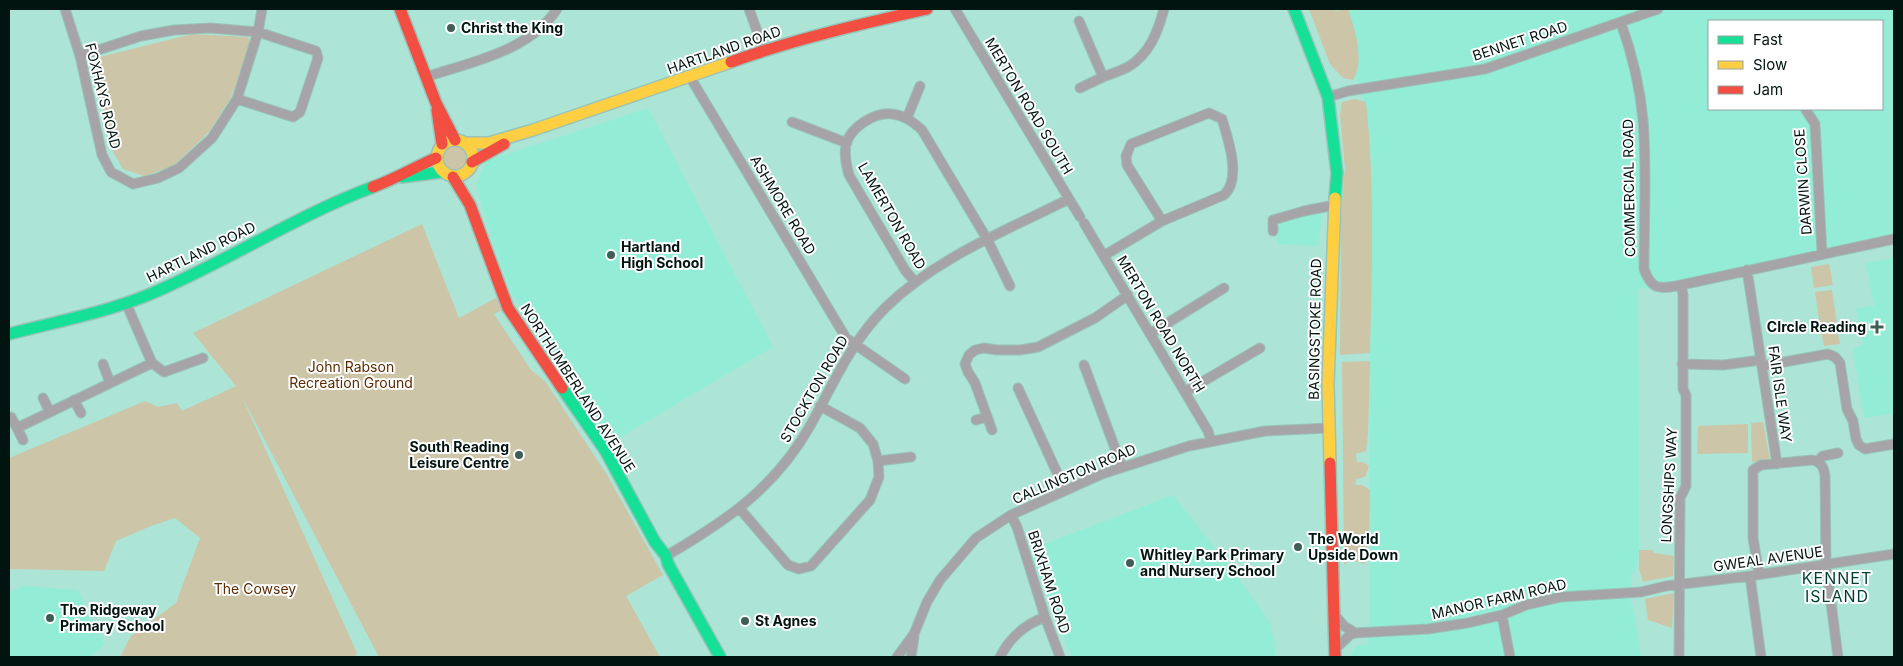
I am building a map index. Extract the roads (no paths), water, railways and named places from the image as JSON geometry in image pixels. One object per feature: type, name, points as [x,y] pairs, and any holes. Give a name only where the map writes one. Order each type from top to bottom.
[{"type":"street","name":"FOXHAYS ROAD","points":[[65,9],[80,56],[102,156],[111,172],[133,184],[158,178],[179,168],[212,138],[237,99],[258,32],[262,9]]},
{"type":"street","points":[[400,9],[436,103],[460,142],[471,148],[473,156],[470,167],[462,175],[453,177],[442,172],[437,166],[436,158],[442,144],[436,103]]},
{"type":"street","points":[[749,9],[764,50]]},
{"type":"street","name":"HARTLAND ROAD","points":[[460,142],[489,143],[690,77],[764,50],[820,34],[927,9]]},
{"type":"street","name":"MERTON ROAD SOUTH","points":[[955,9],[1082,220]]},
{"type":"street","points":[[1080,88],[1129,66],[1149,48],[1158,31],[1164,9]]},
{"type":"street","name":"BASINGSTOKE ROAD","points":[[1294,9],[1328,97],[1337,174],[1328,372],[1335,653]]},
{"type":"street","name":"BENNET ROAD","points":[[1328,97],[1348,91],[1484,69],[1658,9]]},
{"type":"street","points":[[426,77],[522,43],[545,26],[554,10]]},
{"type":"street","points":[[1080,20],[1103,77]]},
{"type":"street","name":"COMMERCIAL ROAD","points":[[1621,23],[1629,45],[1643,119],[1645,184],[1644,269],[1648,280],[1655,286],[1664,288],[1681,285],[1822,253],[1894,239]]},
{"type":"street","points":[[80,56],[141,36],[174,30],[210,28],[258,32],[316,51],[318,58],[300,112],[293,117],[237,99]]},
{"type":"street","name":"ASHMORE ROAD","points":[[690,77],[846,338],[905,379]]},
{"type":"street","points":[[907,118],[920,86]]},
{"type":"street","name":"DARWIN CLOSE","points":[[1806,110],[1815,124],[1822,253]]},
{"type":"street","points":[[1104,255],[1162,221],[1224,196],[1228,192],[1233,182],[1232,157],[1222,119],[1209,113],[1131,144],[1126,156],[1127,165],[1162,221]]},
{"type":"street","points":[[792,122],[847,142],[858,126],[874,116],[891,114],[907,118],[922,130],[987,239],[1010,286]]},
{"type":"street","name":"HARTLAND ROAD","points":[[470,167],[491,150],[533,130]]},
{"type":"street","points":[[442,144],[460,142]]},
{"type":"street","name":"LAMERTON ROAD","points":[[847,142],[844,159],[849,175],[905,270],[915,282]]},
{"type":"street","name":"HARTLAND ROAD","points":[[9,334],[92,313],[146,296],[186,278],[289,224],[346,197],[399,177],[413,168],[436,158]]},
{"type":"street","name":"NORTHUMBERLAND AVENUE","points":[[470,167],[470,205]]},
{"type":"street","name":"HARTLAND ROAD","points":[[399,177],[442,172]]},
{"type":"street","name":"NORTHUMBERLAND AVENUE","points":[[453,177],[470,205],[508,308],[605,450],[655,542],[666,556],[668,564],[720,657]]},
{"type":"street","name":"STOCKTON ROAD","points":[[666,556],[707,532],[740,509],[787,462],[810,426],[833,380],[855,343],[884,309],[915,282],[951,258],[1069,199]]},
{"type":"street","points":[[1273,231],[1273,220],[1335,204]]},
{"type":"street","name":"MERTON ROAD NORTH","points":[[1082,220],[1208,431],[1211,441]]},
{"type":"street","name":"FAIR ISLE WAY","points":[[1747,270],[1777,464]]},
{"type":"street","name":"LONGSHIPS WAY","points":[[1679,657],[1680,498],[1686,486],[1686,395],[1682,389],[1683,295],[1681,285]]},
{"type":"street","points":[[1150,334],[1224,288]]},
{"type":"street","points":[[992,430],[975,383],[968,372],[966,364],[969,355],[975,350],[984,348],[1020,350],[1038,347],[1095,318],[1128,295]]},
{"type":"street","points":[[126,302],[152,363],[164,372],[203,358]]},
{"type":"street","points":[[1185,392],[1260,348]]},
{"type":"street","points":[[1682,364],[1762,363],[1828,354],[1835,357],[1840,363],[1847,409],[1853,421],[1858,445],[1865,449],[1894,444]]},
{"type":"street","points":[[17,428],[152,363]]},
{"type":"street","points":[[103,364],[110,383]]},
{"type":"street","points":[[1084,365],[1122,467]]},
{"type":"street","points":[[1018,388],[1065,490]]},
{"type":"street","points":[[43,398],[50,412]]},
{"type":"street","points":[[74,400],[81,413]]},
{"type":"street","points":[[740,509],[788,565],[799,569],[811,566],[870,500],[878,477],[878,461],[873,444],[860,428],[820,406]]},
{"type":"street","points":[[11,417],[23,440]]},
{"type":"street","points":[[976,420],[987,417]]},
{"type":"street","name":"CALLINGTON ROAD","points":[[897,657],[914,634],[940,580],[976,538],[1012,515],[1065,490],[1122,467],[1189,446],[1265,431],[1329,428]]},
{"type":"street","points":[[1818,461],[1823,456],[1838,453]]},
{"type":"street","points":[[878,461],[912,458]]},
{"type":"street","points":[[1761,657],[1754,575],[1753,470],[1761,465],[1812,460],[1818,461],[1823,466],[1825,475],[1826,564],[1838,657]]},
{"type":"street","name":"BRIXHAM ROAD","points":[[1012,515],[1060,657]]},
{"type":"street","name":"GWEAL AVENUE","points":[[1679,586],[1894,554]]},
{"type":"street","name":"MANOR FARM ROAD","points":[[1355,633],[1428,629],[1502,615],[1526,606],[1561,597],[1616,592],[1641,592],[1666,586],[1679,586]]},
{"type":"street","points":[[1333,613],[1344,626],[1355,633]]},
{"type":"street","points":[[1502,615],[1510,657]]},
{"type":"street","points":[[1000,657],[1006,645],[1029,623],[1045,617]]},
{"type":"street","points":[[1335,653],[1350,635],[1355,633]]},
{"type":"street","points":[[911,657],[914,634]]},
{"type":"place","name":"Christ the King","points":[[451,28]]},
{"type":"place","name":"Hartland High School","points":[[611,255]]},
{"type":"place","name":"CIrcle Reading","points":[[1877,327]]},
{"type":"place","name":"South Reading Leisure Centre","points":[[519,455]]},
{"type":"place","name":"The World Upside Down","points":[[1298,547]]},
{"type":"place","name":"Whitley Park Primary and Nursery School","points":[[1130,563]]},
{"type":"place","name":"The Ridgeway Primary School","points":[[50,618]]},
{"type":"place","name":"St Agnes","points":[[745,621]]},
{"type":"district","name":"KENNET ISLAND","points":[[1837,587]]},
{"type":"park label","name":"John Rabson Recreation Ground","points":[[351,376]]},
{"type":"park label","name":"The Cowsey","points":[[255,589]]}]
